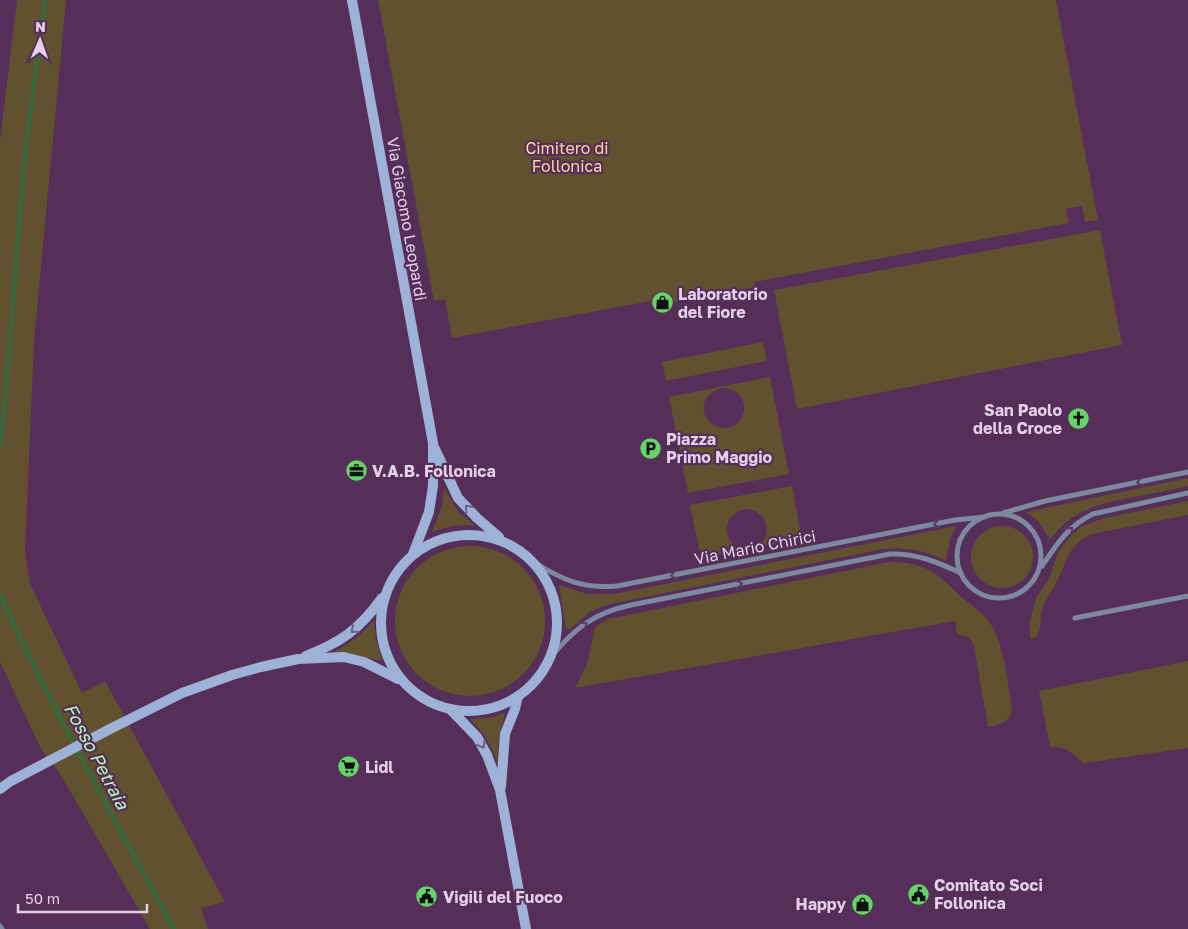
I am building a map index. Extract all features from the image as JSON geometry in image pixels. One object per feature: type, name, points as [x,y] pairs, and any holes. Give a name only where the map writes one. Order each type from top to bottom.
[{"type":"main road","name":"Via Giacomo Leopardi","points":[[352,0],[433,443],[433,486],[429,512],[413,554]]},
{"type":"main road","name":"Via Giacomo Leopardi","points":[[433,443],[458,498],[477,518],[504,541],[534,562],[549,584],[556,609],[557,635],[550,659],[531,686],[518,696],[497,706],[473,711],[450,709],[428,701],[401,680],[388,659],[381,635],[381,610],[385,593],[395,574],[413,554],[433,542],[456,535],[480,535],[504,541]]},
{"type":"main road","points":[[298,659],[325,648],[352,632],[365,620],[385,593]]},
{"type":"main road","points":[[0,789],[110,729],[182,693],[212,681],[261,667],[298,659],[333,657],[353,659],[385,671],[401,680]]},
{"type":"main road","name":"Via Giacomo Leopardi","points":[[500,790],[505,734],[516,709],[518,696]]},
{"type":"main road","name":"Via Giacomo Leopardi","points":[[450,709],[477,737],[487,755],[500,790],[526,929]]},
{"type":"main road","points":[[0,784],[11,782]]},
{"type":"street","name":"Via Mario Chirici","points":[[534,562],[551,573],[578,584],[594,587],[617,586],[954,520],[999,514],[1045,501],[1188,472]]},
{"type":"street","name":"Via Mario Chirici","points":[[550,659],[571,635],[587,621],[602,613],[623,607],[890,554],[918,556],[939,563],[961,573],[976,592],[992,598],[1010,597],[1027,588],[1033,582],[1064,535],[1082,519],[1093,514],[1188,493]]},
{"type":"street","name":"Via Mario Chirici","points":[[999,514],[1022,520],[1034,531],[1042,553],[1040,569]]},
{"type":"street","points":[[961,573],[957,556],[960,540],[970,526],[985,516]]},
{"type":"street","points":[[1075,618],[1188,596]]},
{"type":"green space","points":[[17,0],[66,0],[34,341],[25,550],[30,584],[82,693],[105,681],[225,902],[201,908],[208,929],[150,929],[59,772],[41,749],[0,662],[0,141]]},
{"type":"green space","name":"Cimitero di Follonica","points":[[378,0],[1056,0],[1098,220],[1085,222],[1082,206],[1066,209],[1069,223],[754,282],[754,287],[653,306],[651,301],[452,338],[445,299],[434,301]]},
{"type":"green space","points":[[1100,230],[1122,345],[797,409],[774,290]]},
{"type":"green space","points":[[763,342],[767,361],[666,381],[662,362]]},
{"type":"green space","points":[[770,377],[789,474],[688,493],[669,397]],"holes":[[[721,388],[733,390],[744,403],[741,419],[735,425],[728,428],[718,427],[706,417],[704,403],[712,392],[716,390]]]},
{"type":"green space","points":[[1188,478],[1188,486],[1109,502],[1087,509],[1067,521],[1050,540],[1038,521],[1026,512]]},
{"type":"green space","points":[[792,486],[802,539],[701,559],[690,505]],"holes":[[[744,509],[755,511],[763,517],[766,524],[764,540],[758,546],[750,549],[740,548],[731,541],[727,533],[727,524],[735,513],[739,511]]]},
{"type":"green space","points":[[444,488],[459,513],[475,525],[452,526],[432,532],[442,506]]},
{"type":"green space","points":[[1188,501],[1188,515],[1092,534],[1077,544],[1072,549],[1044,604],[1038,634],[1030,639],[1030,621],[1036,598],[1049,579],[1058,552],[1071,535],[1081,527],[1104,518]]},
{"type":"green space","points":[[956,526],[950,539],[946,561],[916,550],[900,548],[883,549],[610,604],[591,611],[570,629],[566,629],[559,585],[588,594],[614,594]]},
{"type":"green space","points":[[1002,526],[1014,529],[1024,535],[1030,545],[1033,557],[1030,569],[1024,579],[1014,585],[1002,588],[990,585],[980,579],[974,569],[971,557],[974,545],[980,535],[990,529]]},
{"type":"green space","points":[[470,546],[485,547],[499,551],[512,558],[523,568],[533,579],[540,592],[544,606],[544,636],[540,650],[533,663],[523,674],[512,684],[499,691],[485,695],[470,696],[455,695],[441,691],[428,684],[417,674],[407,663],[400,650],[396,636],[395,621],[396,606],[400,592],[407,579],[417,568],[428,558],[441,551],[455,547]]},
{"type":"green space","points":[[889,562],[913,564],[932,571],[986,618],[994,630],[1003,655],[1012,709],[1007,720],[988,727],[974,646],[969,637],[957,634],[955,621],[575,688],[587,664],[595,627],[608,619]]},
{"type":"green space","points":[[374,620],[382,661],[346,653],[331,654],[354,639]]},
{"type":"green space","points":[[1188,661],[1188,748],[1084,763],[1066,749],[1050,746],[1039,691]]},
{"type":"green space","points":[[505,713],[499,737],[497,764],[487,740],[470,719],[489,718]]},
{"type":"waterway","name":"Fosso Petraia","points":[[0,446],[25,152],[45,0]]},
{"type":"waterway","name":"Fosso Petraia","points":[[0,595],[62,722],[174,929]]},
{"type":"place","name":"Laboratorio del Fiore","points":[[662,303]]},
{"type":"place","name":"San Paolo della Croce","points":[[1078,419]]},
{"type":"place","name":"Piazza Primo Maggio","points":[[650,448]]},
{"type":"place","name":"V.A.B. Follonica","points":[[356,471]]},
{"type":"place","name":"Lidl","points":[[349,767]]},
{"type":"place","name":"Comitato Soci Follonica","points":[[918,894]]},
{"type":"place","name":"Vigili del Fuoco","points":[[427,897]]},
{"type":"place","name":"Happy","points":[[862,904]]}]
